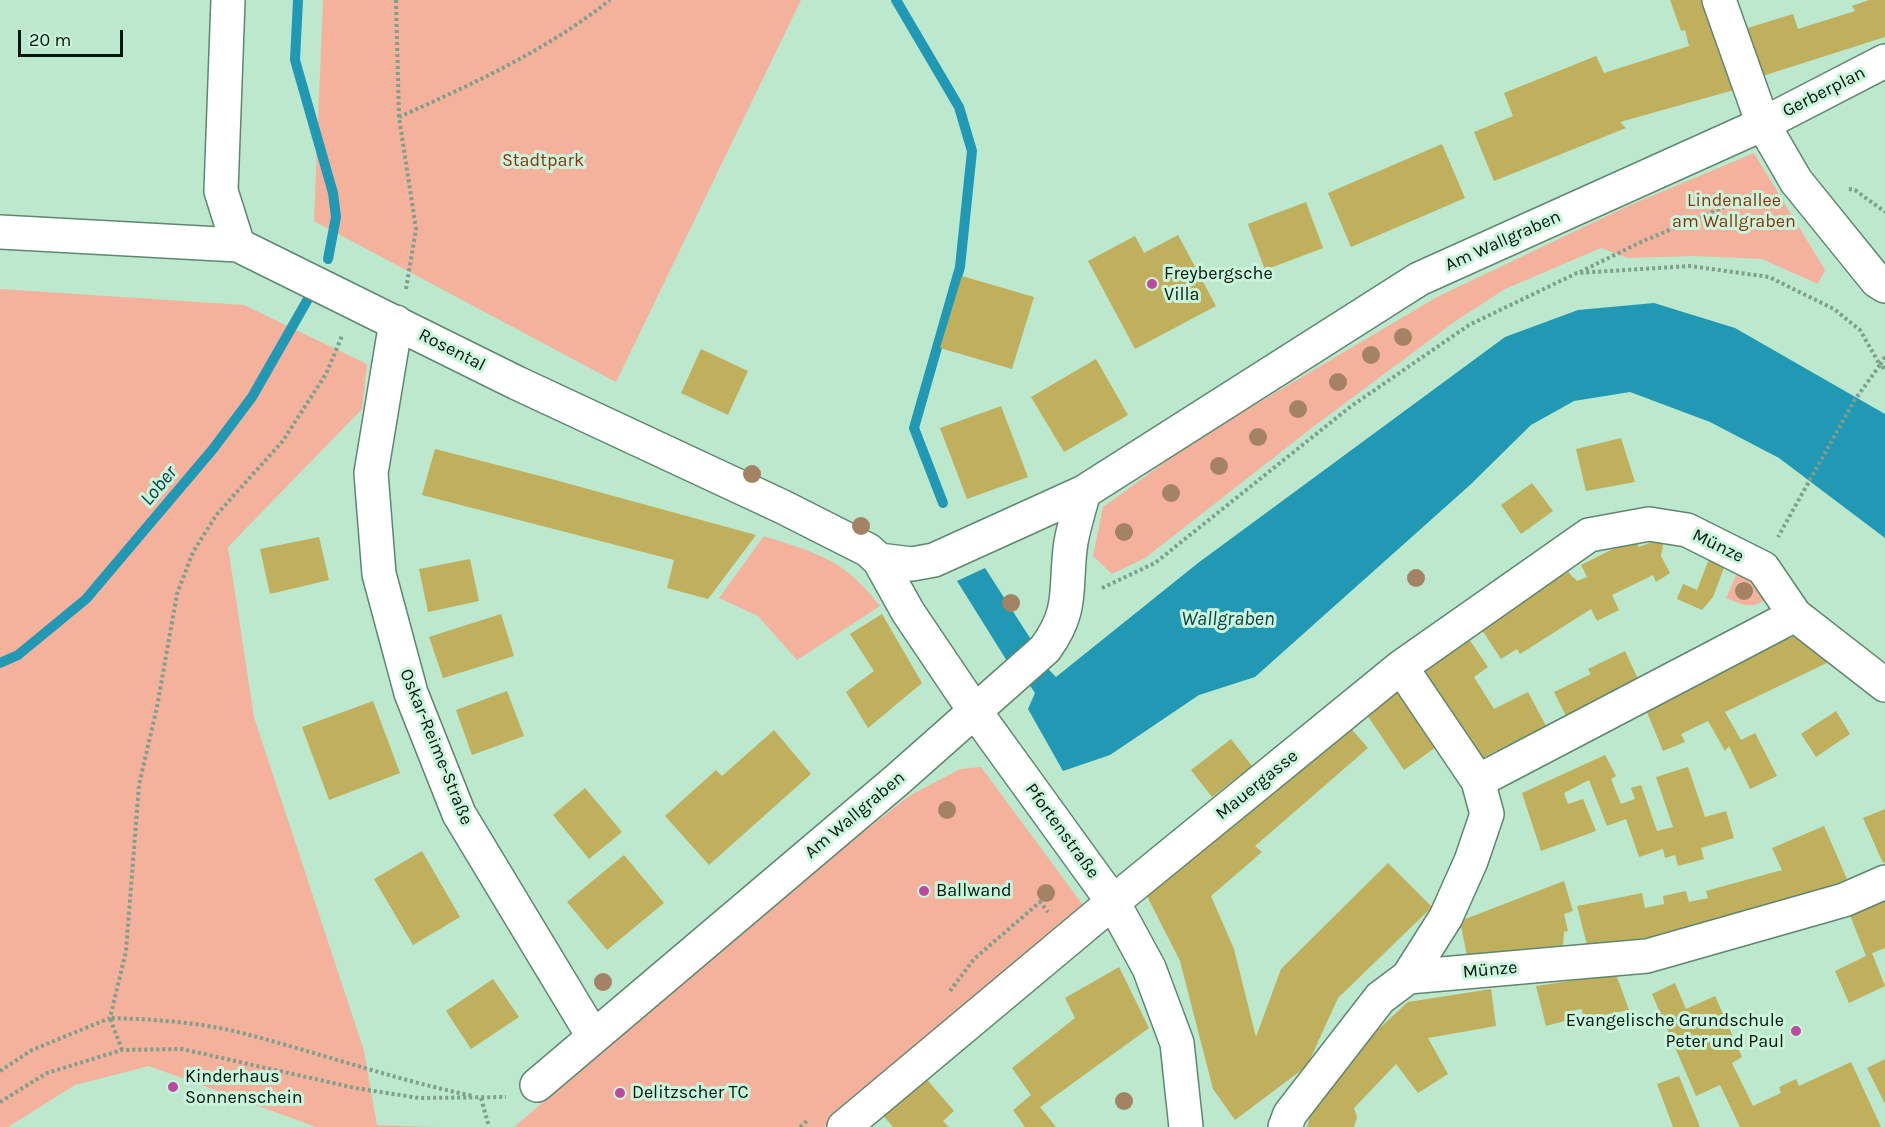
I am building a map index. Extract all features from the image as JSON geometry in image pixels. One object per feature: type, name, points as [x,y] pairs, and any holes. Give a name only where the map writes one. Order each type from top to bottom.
[{"type":"street","points":[[228,0],[221,191],[238,245]]},
{"type":"street","points":[[1719,0],[1763,124],[1796,181],[1877,281],[1885,286]]},
{"type":"street","name":"Gerberplan","points":[[1763,124],[1885,61]]},
{"type":"street","name":"Am Wallgraben","points":[[879,560],[912,564],[934,560],[1084,492],[1419,279],[1763,124]]},
{"type":"street","name":"Rosental","points":[[0,232],[238,245],[528,388],[783,507],[868,550],[879,560]]},
{"type":"street","name":"Oskar-Reime-Straße","points":[[396,322],[371,473],[379,574],[411,693],[459,814],[593,1036]]},
{"type":"street","name":"Am Wallgraben","points":[[537,1085],[897,780],[1045,649],[1061,628],[1066,605],[1071,543],[1084,492]]},
{"type":"street","name":"Münze","points":[[1401,667],[1589,535],[1649,524],[1687,531],[1762,568],[1795,615]]},
{"type":"street","name":"Pfortenstraße","points":[[879,560],[909,612],[974,710],[1113,902],[1149,968],[1177,1043],[1185,1127]]},
{"type":"street","name":"Am Wallgraben","points":[[909,612],[909,591],[916,576],[934,560]]},
{"type":"street","points":[[1478,781],[1795,615],[1885,685]]},
{"type":"street","points":[[1285,1127],[1290,1114],[1380,998],[1408,977],[1446,917],[1471,861],[1487,814],[1478,781],[1401,667]]},
{"type":"street","name":"Mauergasse","points":[[862,1121],[1113,902],[1401,667]]},
{"type":"street","name":"Münze","points":[[1408,977],[1647,956],[1844,900],[1885,882]]},
{"type":"path","points":[[396,0],[399,117],[416,229],[408,283],[396,322]]},
{"type":"path","points":[[399,117],[474,83],[565,33],[610,0]]},
{"type":"path","points":[[1066,605],[1155,563],[1350,407],[1469,326],[1641,242],[1753,194],[1796,181],[1855,190],[1885,212]]},
{"type":"path","points":[[1577,273],[1690,266],[1769,277],[1834,309],[1860,330],[1880,365],[1885,369]]},
{"type":"path","points":[[122,1050],[111,1018],[126,951],[139,784],[157,707],[177,594],[193,552],[218,514],[282,442],[326,374],[345,296]]},
{"type":"path","points":[[1795,503],[1854,401],[1885,357]]},
{"type":"path","points":[[0,1071],[32,1050],[111,1018],[146,1018],[232,1030],[428,1087],[481,1098]]},
{"type":"path","points":[[0,1102],[47,1073],[122,1050],[182,1049],[355,1088],[419,1098],[521,1096],[537,1085]]},
{"type":"path","points":[[481,1098],[489,1127]]},
{"type":"green space","name":"Stadtpark","points":[[323,0],[801,0],[616,382],[314,221]]},
{"type":"green space","name":"Lindenallee am Wallgraben","points":[[1754,153],[1825,270],[1818,284],[1762,259],[1695,256],[1627,258],[1601,248],[1505,289],[1454,322],[1313,427],[1145,558],[1112,574],[1093,556],[1103,507],[1197,439],[1437,297],[1628,206]]},
{"type":"green space","points":[[0,289],[244,305],[367,364],[362,409],[228,547],[254,717],[364,1051],[377,1125],[436,1127],[316,1127],[149,1066],[75,1085],[8,1127],[0,1127]]},
{"type":"green space","points":[[764,536],[829,560],[854,578],[880,606],[797,660],[758,616],[719,598]]},
{"type":"green space","points":[[1739,569],[1753,578],[1760,586],[1763,601],[1749,605],[1726,598]]},
{"type":"green space","points":[[981,767],[1083,905],[863,1090],[824,1127],[514,1127],[828,860],[909,796],[960,769]]},
{"type":"water","name":"Wallgraben","points":[[1654,303],[1735,328],[1885,414],[1885,538],[1779,458],[1710,422],[1630,392],[1574,401],[1531,425],[1470,485],[1255,677],[1199,695],[1110,755],[1063,771],[1028,709],[1035,693],[1011,658],[1007,661],[957,581],[985,568],[1032,641],[1026,646],[1056,677],[1198,563],[1505,337],[1578,310]]},
{"type":"building","points":[[1670,0],[1706,0],[1734,90],[1620,122],[1626,128],[1494,181],[1474,132],[1513,116],[1504,93],[1596,56],[1604,73],[1689,46],[1685,30],[1681,31]]},
{"type":"building","points":[[1869,0],[1885,0],[1885,37],[1753,79],[1738,31],[1793,14],[1798,29],[1855,11],[1852,6]]},
{"type":"building","points":[[1442,144],[1465,198],[1351,247],[1328,193]]},
{"type":"building","points":[[1306,202],[1323,248],[1265,270],[1248,224]]},
{"type":"building","name":"Freybergsche Villa","points":[[1178,235],[1216,306],[1135,349],[1088,261],[1135,236],[1144,253]]},
{"type":"building","points":[[962,276],[1034,297],[1012,369],[940,348]]},
{"type":"building","points":[[701,349],[748,371],[728,415],[681,393]]},
{"type":"building","points":[[1096,359],[1128,415],[1064,452],[1031,397]]},
{"type":"building","points":[[1001,406],[1028,477],[967,499],[940,428]]},
{"type":"building","points":[[1621,438],[1635,482],[1586,491],[1576,449]]},
{"type":"building","points":[[435,449],[756,535],[708,599],[667,588],[674,560],[422,495]]},
{"type":"building","points":[[1532,483],[1553,511],[1521,534],[1501,505]]},
{"type":"building","points":[[319,537],[329,580],[270,594],[260,549]]},
{"type":"building","points":[[1635,538],[1639,547],[1661,539],[1663,546],[1661,556],[1670,573],[1656,582],[1653,575],[1612,595],[1619,610],[1597,621],[1591,609],[1520,654],[1517,649],[1501,659],[1480,627],[1568,572],[1577,581],[1587,577],[1581,565]]},
{"type":"building","points":[[470,559],[479,601],[428,612],[419,569]]},
{"type":"building","points":[[1709,559],[1725,565],[1713,597],[1702,610],[1677,599],[1683,584],[1697,590]]},
{"type":"building","points":[[501,614],[514,656],[443,678],[429,637]]},
{"type":"building","points":[[882,614],[922,683],[868,728],[846,692],[874,671],[850,634]]},
{"type":"building","points":[[1801,634],[1833,660],[1725,712],[1741,740],[1755,733],[1777,776],[1750,789],[1729,746],[1725,751],[1708,721],[1681,734],[1685,742],[1663,751],[1644,705],[1762,648]]},
{"type":"building","points":[[1469,639],[1488,667],[1474,677],[1494,709],[1528,692],[1546,726],[1480,759],[1421,670]]},
{"type":"building","points":[[1625,651],[1639,681],[1566,716],[1554,692],[1591,674],[1588,669]]},
{"type":"building","points":[[1398,685],[1436,747],[1404,770],[1363,709]]},
{"type":"building","points":[[507,691],[524,736],[472,755],[456,710]]},
{"type":"building","points":[[373,701],[400,773],[329,800],[302,727]]},
{"type":"building","points":[[1836,711],[1850,734],[1816,757],[1801,734]]},
{"type":"building","points":[[1347,724],[1368,748],[1255,846],[1262,852],[1211,896],[1234,949],[1256,1037],[1281,969],[1388,863],[1432,907],[1338,998],[1307,1066],[1235,1120],[1213,1089],[1180,961],[1147,896]]},
{"type":"building","points":[[774,730],[811,774],[709,865],[665,816],[716,770],[722,776]]},
{"type":"building","points":[[1231,739],[1252,766],[1212,797],[1191,770]]},
{"type":"building","points":[[1605,755],[1616,776],[1611,779],[1621,804],[1635,799],[1631,788],[1641,785],[1657,831],[1673,827],[1656,777],[1688,767],[1705,817],[1726,811],[1734,838],[1701,848],[1704,859],[1678,866],[1675,855],[1665,858],[1663,849],[1639,857],[1626,819],[1607,826],[1589,780],[1564,793],[1568,804],[1583,799],[1596,831],[1541,851],[1522,793]]},
{"type":"building","points":[[585,788],[622,832],[589,859],[553,815]]},
{"type":"building","points":[[1885,809],[1885,862],[1883,863],[1863,818]]},
{"type":"building","points":[[1824,826],[1847,879],[1796,902],[1652,937],[1587,945],[1577,906],[1642,893],[1645,908],[1664,904],[1663,896],[1686,891],[1689,902],[1708,898],[1706,891],[1782,870],[1772,848]]},
{"type":"building","points":[[422,851],[460,917],[413,945],[374,879]]},
{"type":"building","points":[[624,855],[664,903],[607,950],[567,902]]},
{"type":"building","points":[[1564,881],[1573,911],[1564,914],[1568,931],[1564,932],[1563,946],[1467,956],[1460,921]]},
{"type":"building","points":[[1885,901],[1885,948],[1872,953],[1885,986],[1849,1003],[1835,971],[1866,956],[1850,915]]},
{"type":"building","points":[[1119,967],[1149,1028],[1040,1107],[1056,1127],[1025,1127],[1013,1110],[1031,1095],[1012,1068],[1075,1018],[1065,998]]},
{"type":"building","points":[[1616,974],[1629,1010],[1583,1019],[1582,1009],[1570,1011],[1572,1019],[1546,1026],[1536,986]]},
{"type":"building","points":[[493,979],[519,1017],[471,1049],[446,1011]]},
{"type":"building","points":[[1675,983],[1686,1009],[1715,996],[1742,1057],[1732,1063],[1753,1106],[1781,1093],[1779,1087],[1796,1079],[1799,1086],[1851,1062],[1881,1127],[1740,1127],[1720,1085],[1696,1096],[1652,994]]},
{"type":"building","points":[[1491,989],[1496,1026],[1428,1038],[1448,1074],[1418,1093],[1396,1064],[1354,1108],[1357,1117],[1354,1127],[1307,1127],[1316,1095],[1359,1047],[1408,1002]]},
{"type":"building","points":[[1885,1059],[1885,1104],[1867,1068]]},
{"type":"building","points":[[923,1075],[954,1111],[943,1121],[949,1127],[893,1127],[880,1112]]},
{"type":"building","points":[[1679,1076],[1700,1127],[1673,1127],[1657,1084]]},
{"type":"waterway","name":"Lober","points":[[298,0],[295,60],[333,193],[336,217],[328,259]]},
{"type":"waterway","points":[[896,0],[959,107],[972,151],[960,267],[914,428],[943,503]]},
{"type":"waterway","name":"Lober","points":[[0,663],[18,655],[86,599],[213,449],[252,397],[308,299]]},
{"type":"place","name":"Freybergsche Villa","points":[[1152,284]]},
{"type":"place","name":"Ballwand","points":[[924,891]]},
{"type":"place","name":"Evangelische Grundschule Peter und Paul","points":[[1796,1031]]},
{"type":"place","name":"Kinderhaus Sonnenschein","points":[[173,1087]]},
{"type":"place","name":"Delitzscher TC","points":[[620,1093]]}]
